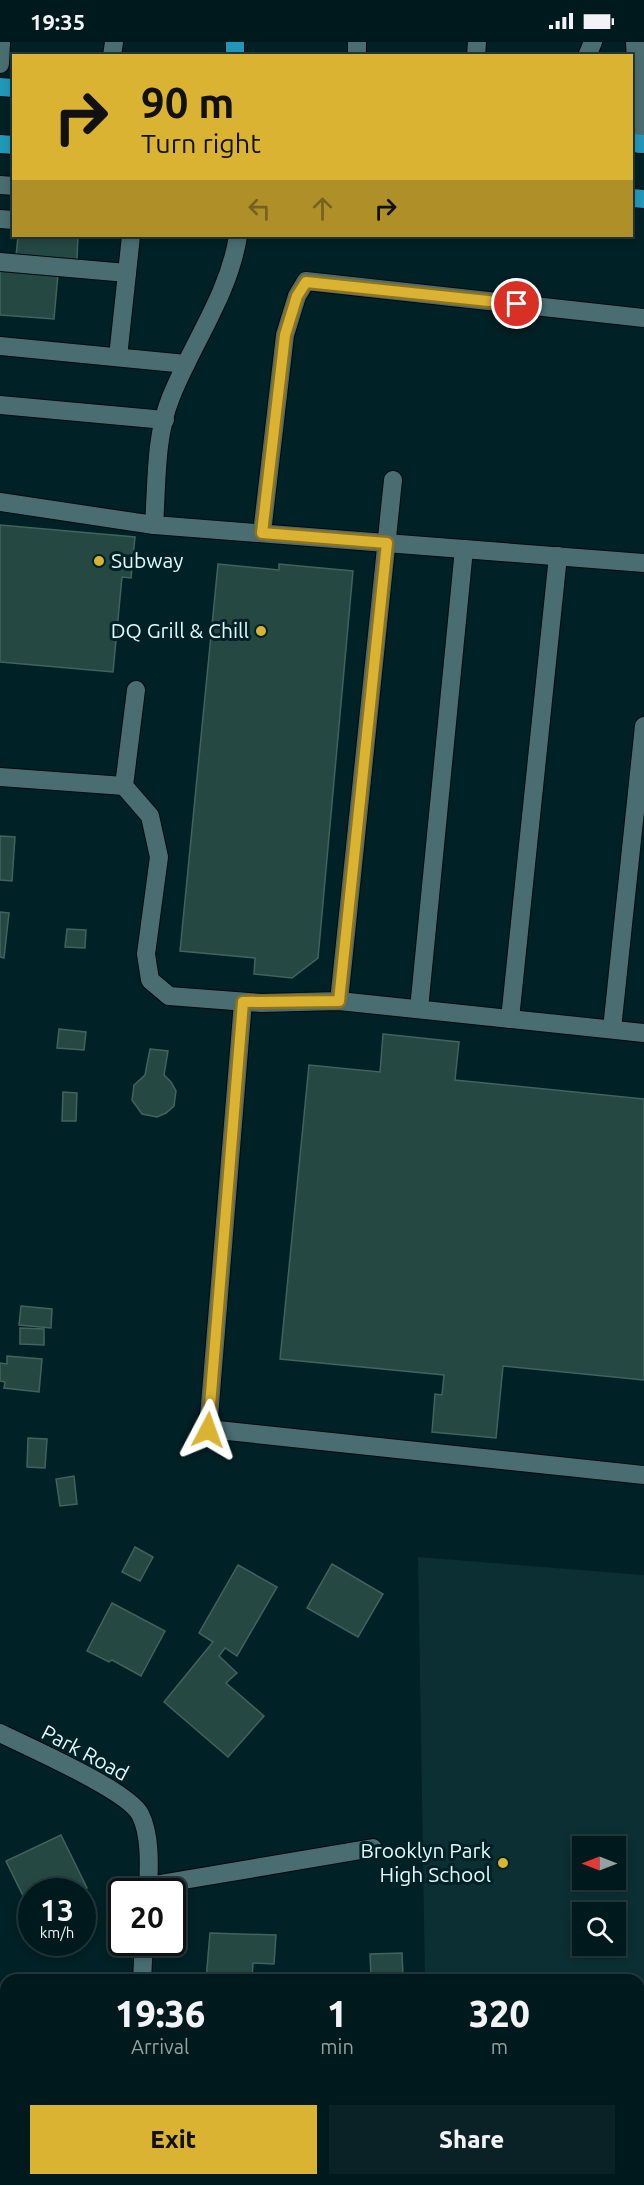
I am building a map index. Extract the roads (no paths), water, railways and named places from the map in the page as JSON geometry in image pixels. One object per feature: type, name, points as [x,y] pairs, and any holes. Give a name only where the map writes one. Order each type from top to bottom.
[{"type":"street","points":[[0,64],[2,42]]},
{"type":"street","points":[[635,42],[638,144]]},
{"type":"street","points":[[118,357],[131,237]]},
{"type":"street","points":[[154,525],[159,442],[170,399],[234,265],[238,237]]},
{"type":"street","points":[[0,262],[127,273]]},
{"type":"street","points":[[262,533],[285,335],[297,296],[306,282],[644,318]]},
{"type":"street","points":[[0,346],[186,364]]},
{"type":"street","points":[[0,405],[165,420]]},
{"type":"street","points":[[339,1001],[393,480]]},
{"type":"street","points":[[0,502],[154,525],[644,563]]},
{"type":"street","points":[[419,1009],[464,549]]},
{"type":"street","points":[[510,1019],[558,556]]},
{"type":"street","points":[[124,786],[136,690]]},
{"type":"street","points":[[612,1029],[644,726]]},
{"type":"street","points":[[0,777],[124,786],[150,816],[159,857],[146,954],[150,980],[169,996],[243,1002],[339,1001],[644,1033]]},
{"type":"street","points":[[243,1002],[208,1430],[644,1475]]},
{"type":"street","name":"Park Road","points":[[0,1733],[116,1793],[139,1812],[146,1835],[148,1878]]},
{"type":"street","points":[[186,1881],[373,1848]]},
{"type":"street","points":[[142,1974],[143,1956]]},
{"type":"place","name":"Subway","points":[[99,561]]},
{"type":"place","name":"DQ Grill & Chill","points":[[261,631]]},
{"type":"place","name":"Brooklyn Park High School","points":[[503,1863]]}]
